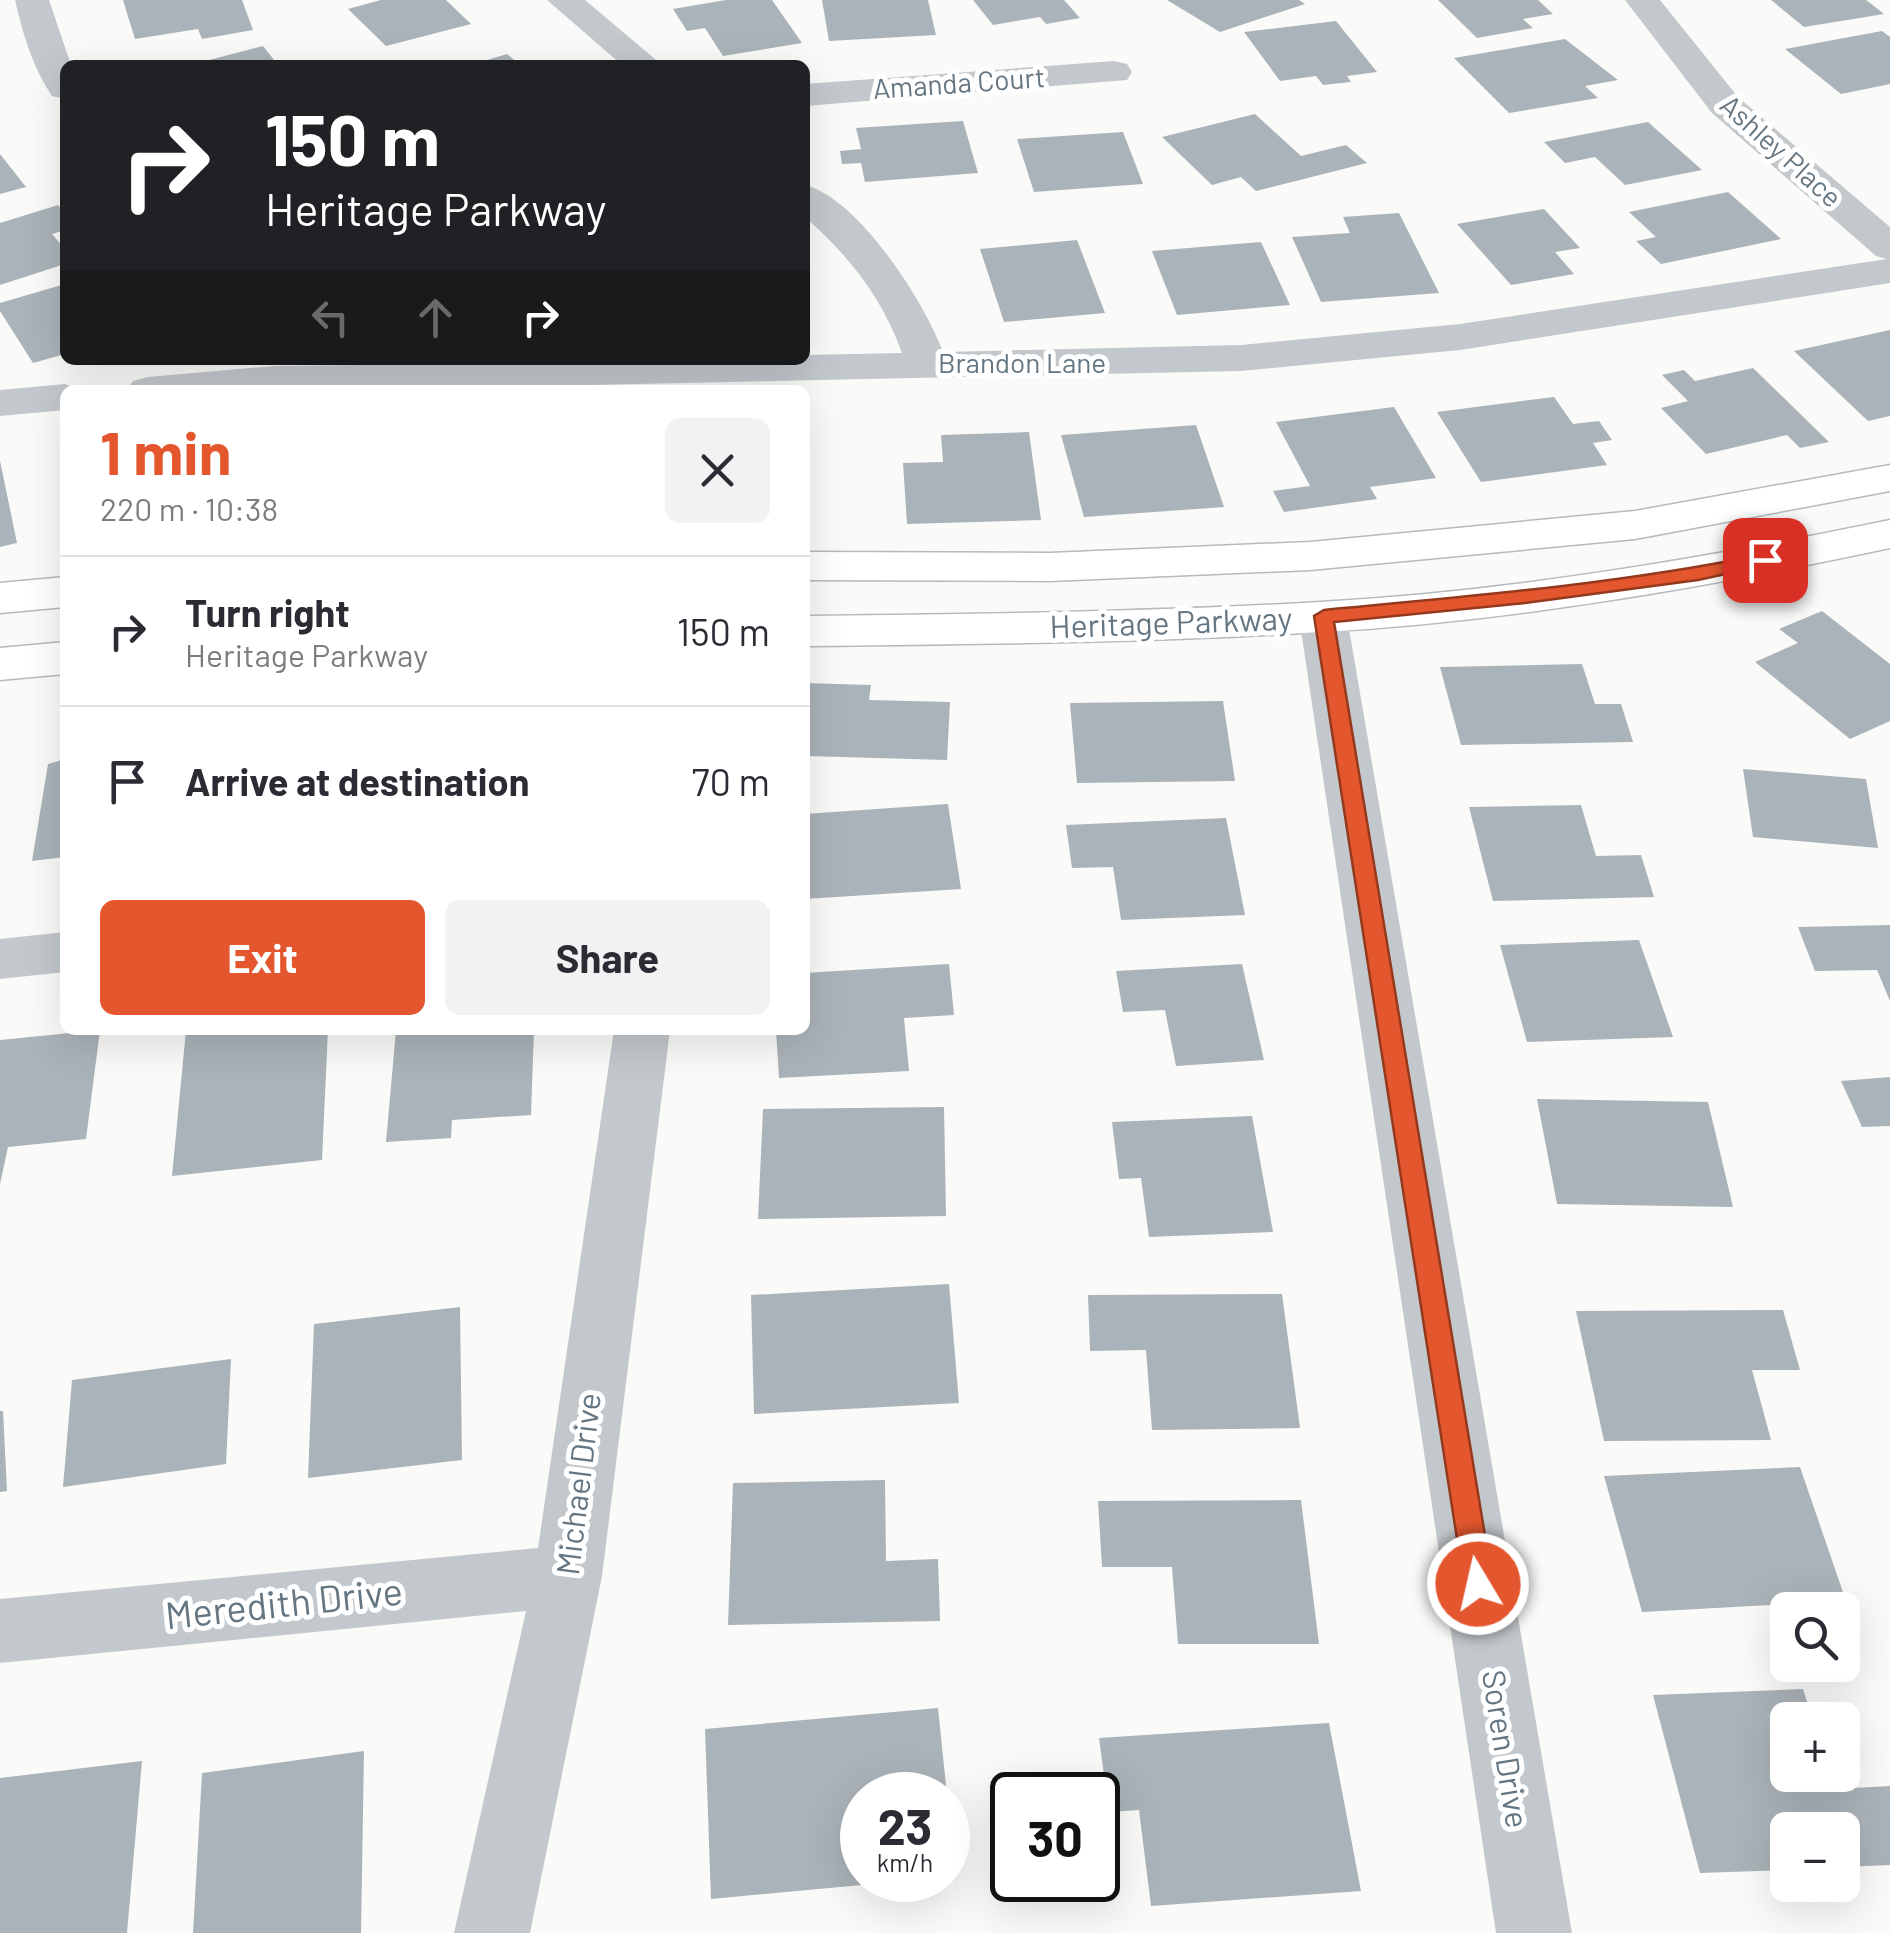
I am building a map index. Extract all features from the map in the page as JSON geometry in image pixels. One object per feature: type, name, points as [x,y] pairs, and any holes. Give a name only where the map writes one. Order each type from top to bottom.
[{"type":"main road","name":"Heritage Parkway","points":[[810,566],[1050,567],[1310,556],[1635,525],[1890,478]]},
{"type":"main road","name":"Heritage Parkway","points":[[810,631],[1046,628],[1324,616],[1698,574],[1890,534]]},
{"type":"main road","points":[[0,598],[60,592]]},
{"type":"main road","points":[[0,664],[60,658]]},
{"type":"street","points":[[32,0],[44,49],[60,79]]},
{"type":"street","points":[[564,0],[638,60]]},
{"type":"street","name":"Ashley Place","points":[[1642,0],[1725,105],[1890,248]]},
{"type":"street","name":"Amanda Court","points":[[810,96],[1114,72]]},
{"type":"street","points":[[810,201],[857,241],[894,286],[912,319],[927,364]]},
{"type":"street","name":"Brandon Lane","points":[[179,385],[272,370],[1240,358],[1460,337],[1890,271]]},
{"type":"street","points":[[0,403],[60,397]]},
{"type":"street","name":"Soren Drive","points":[[1324,616],[1534,1933]]},
{"type":"street","points":[[0,960],[60,953]]},
{"type":"street","name":"Michael Drive","points":[[492,1933],[568,1576],[641,1035]]},
{"type":"street","name":"Meredith Drive","points":[[0,1631],[568,1576]]},
{"type":"building","points":[[123,0],[242,0],[253,30],[202,39],[198,29],[135,39]]},
{"type":"building","points":[[381,0],[446,0],[471,24],[386,46],[348,9]]},
{"type":"building","points":[[726,0],[772,0],[802,43],[723,56],[705,28],[687,31],[673,9]]},
{"type":"building","points":[[822,0],[928,0],[936,35],[829,41]]},
{"type":"building","points":[[973,0],[1064,0],[1080,18],[1046,24],[1040,17],[993,25]]},
{"type":"building","points":[[1167,0],[1299,0],[1305,4],[1220,32]]},
{"type":"building","points":[[1438,0],[1538,0],[1553,14],[1523,19],[1533,28],[1477,38]]},
{"type":"building","points":[[1771,0],[1866,0],[1884,14],[1804,27]]},
{"type":"building","points":[[1336,21],[1377,72],[1347,76],[1351,82],[1323,85],[1316,76],[1280,81],[1244,32]]},
{"type":"building","points":[[1882,31],[1890,37],[1890,84],[1841,94],[1785,49]]},
{"type":"building","points":[[1565,39],[1618,80],[1585,86],[1598,98],[1509,113],[1454,58]]},
{"type":"building","points":[[263,46],[274,60],[209,60]]},
{"type":"building","points":[[507,54],[514,60],[487,60]]},
{"type":"building","points":[[1255,114],[1301,156],[1346,145],[1367,163],[1256,191],[1241,177],[1212,185],[1162,137]]},
{"type":"building","points":[[963,121],[978,173],[865,182],[861,163],[842,164],[840,151],[861,149],[856,128]]},
{"type":"building","points":[[1648,122],[1702,170],[1625,185],[1595,157],[1565,163],[1544,142]]},
{"type":"building","points":[[1123,132],[1143,184],[1034,192],[1017,139]]},
{"type":"building","points":[[0,154],[26,187],[0,194]]},
{"type":"building","points":[[1728,192],[1781,239],[1661,264],[1636,241],[1656,237],[1629,212]]},
{"type":"building","points":[[58,205],[60,232],[52,234],[60,243],[60,266],[0,285],[0,223]]},
{"type":"building","points":[[1544,209],[1580,248],[1555,252],[1574,274],[1511,285],[1457,224]]},
{"type":"building","points":[[1399,213],[1439,293],[1321,302],[1292,237],[1350,233],[1343,217]]},
{"type":"building","points":[[1077,240],[1105,313],[1004,322],[980,249]]},
{"type":"building","points":[[1261,242],[1290,305],[1177,315],[1152,251]]},
{"type":"building","points":[[60,285],[60,355],[33,363],[0,311],[0,303]]},
{"type":"building","points":[[1890,330],[1890,416],[1868,421],[1794,351]]},
{"type":"building","points":[[1753,368],[1829,442],[1800,448],[1787,435],[1706,454],[1661,408],[1688,401],[1662,375],[1684,370],[1695,381]]},
{"type":"building","points":[[1554,397],[1573,424],[1599,421],[1612,440],[1593,443],[1607,465],[1481,482],[1437,412]]},
{"type":"building","points":[[1394,407],[1436,478],[1370,487],[1377,499],[1284,512],[1273,491],[1310,486],[1276,422]]},
{"type":"building","points":[[1196,425],[1224,507],[1084,517],[1061,435]]},
{"type":"building","points":[[1029,432],[1041,520],[907,524],[903,463],[943,462],[941,435]]},
{"type":"building","points":[[0,461],[17,543],[0,547]]},
{"type":"building","points":[[1822,611],[1890,664],[1890,721],[1850,739],[1755,662],[1798,643],[1779,629]]},
{"type":"building","points":[[1582,664],[1595,704],[1621,704],[1633,742],[1461,745],[1440,667]]},
{"type":"building","points":[[810,683],[871,685],[869,700],[950,702],[947,760],[810,756]]},
{"type":"building","points":[[1223,701],[1235,781],[1077,783],[1070,703]]},
{"type":"building","points":[[60,760],[60,858],[32,861],[48,764]]},
{"type":"building","points":[[1743,769],[1866,779],[1878,848],[1753,837]]},
{"type":"building","points":[[948,804],[961,889],[810,899],[810,814]]},
{"type":"building","points":[[1581,805],[1596,856],[1641,855],[1654,897],[1493,901],[1469,807]]},
{"type":"building","points":[[1226,818],[1245,915],[1121,920],[1113,867],[1072,868],[1066,825]]},
{"type":"building","points":[[1890,925],[1890,1001],[1877,970],[1815,971],[1798,927]]},
{"type":"building","points":[[1639,940],[1673,1037],[1527,1042],[1500,945]]},
{"type":"building","points":[[949,964],[954,1015],[904,1018],[909,1071],[779,1078],[776,1035],[810,1035],[810,973]]},
{"type":"building","points":[[1242,964],[1264,1060],[1176,1066],[1165,1010],[1123,1012],[1116,971]]},
{"type":"building","points":[[99,1035],[86,1139],[8,1147],[0,1184],[0,1040]]},
{"type":"building","points":[[186,1035],[328,1035],[322,1160],[172,1176]]},
{"type":"building","points":[[396,1035],[534,1035],[531,1115],[452,1120],[451,1138],[386,1142]]},
{"type":"building","points":[[1890,1077],[1890,1126],[1862,1127],[1841,1081]]},
{"type":"building","points":[[1537,1099],[1708,1102],[1733,1207],[1557,1204]]},
{"type":"building","points":[[944,1107],[946,1216],[758,1219],[763,1109]]},
{"type":"building","points":[[1252,1116],[1273,1232],[1149,1237],[1141,1178],[1119,1179],[1112,1122]]},
{"type":"building","points":[[949,1284],[959,1403],[754,1414],[751,1295]]},
{"type":"building","points":[[1282,1294],[1300,1428],[1152,1430],[1146,1350],[1090,1351],[1088,1295]]},
{"type":"building","points":[[460,1307],[462,1460],[308,1478],[314,1324]]},
{"type":"building","points":[[1783,1310],[1800,1370],[1752,1370],[1771,1440],[1604,1441],[1576,1311]]},
{"type":"building","points":[[231,1359],[226,1464],[63,1487],[72,1380]]},
{"type":"building","points":[[0,1411],[7,1491],[0,1492]]},
{"type":"building","points":[[1800,1467],[1843,1592],[1770,1592],[1770,1605],[1642,1612],[1604,1476]]},
{"type":"building","points":[[885,1480],[886,1561],[938,1559],[940,1621],[728,1625],[733,1483]]},
{"type":"building","points":[[1301,1500],[1319,1644],[1178,1644],[1172,1567],[1102,1567],[1098,1501]]},
{"type":"building","points":[[1803,1689],[1807,1702],[1770,1702],[1770,1792],[1860,1792],[1860,1788],[1890,1786],[1890,1865],[1860,1866],[1860,1812],[1770,1812],[1770,1871],[1700,1873],[1653,1695]]},
{"type":"building","points":[[938,1708],[945,1772],[840,1772],[840,1887],[711,1899],[705,1729]]},
{"type":"building","points":[[1329,1723],[1361,1891],[1151,1906],[1139,1810],[1120,1811],[1120,1772],[1104,1772],[1099,1738]]},
{"type":"building","points":[[364,1751],[361,1933],[193,1933],[202,1773]]},
{"type":"building","points":[[142,1761],[127,1933],[0,1933],[0,1778]]},
{"type":"route","points":[[1478,1584],[1324,616],[1525,596],[1698,574],[1765,560]]}]
